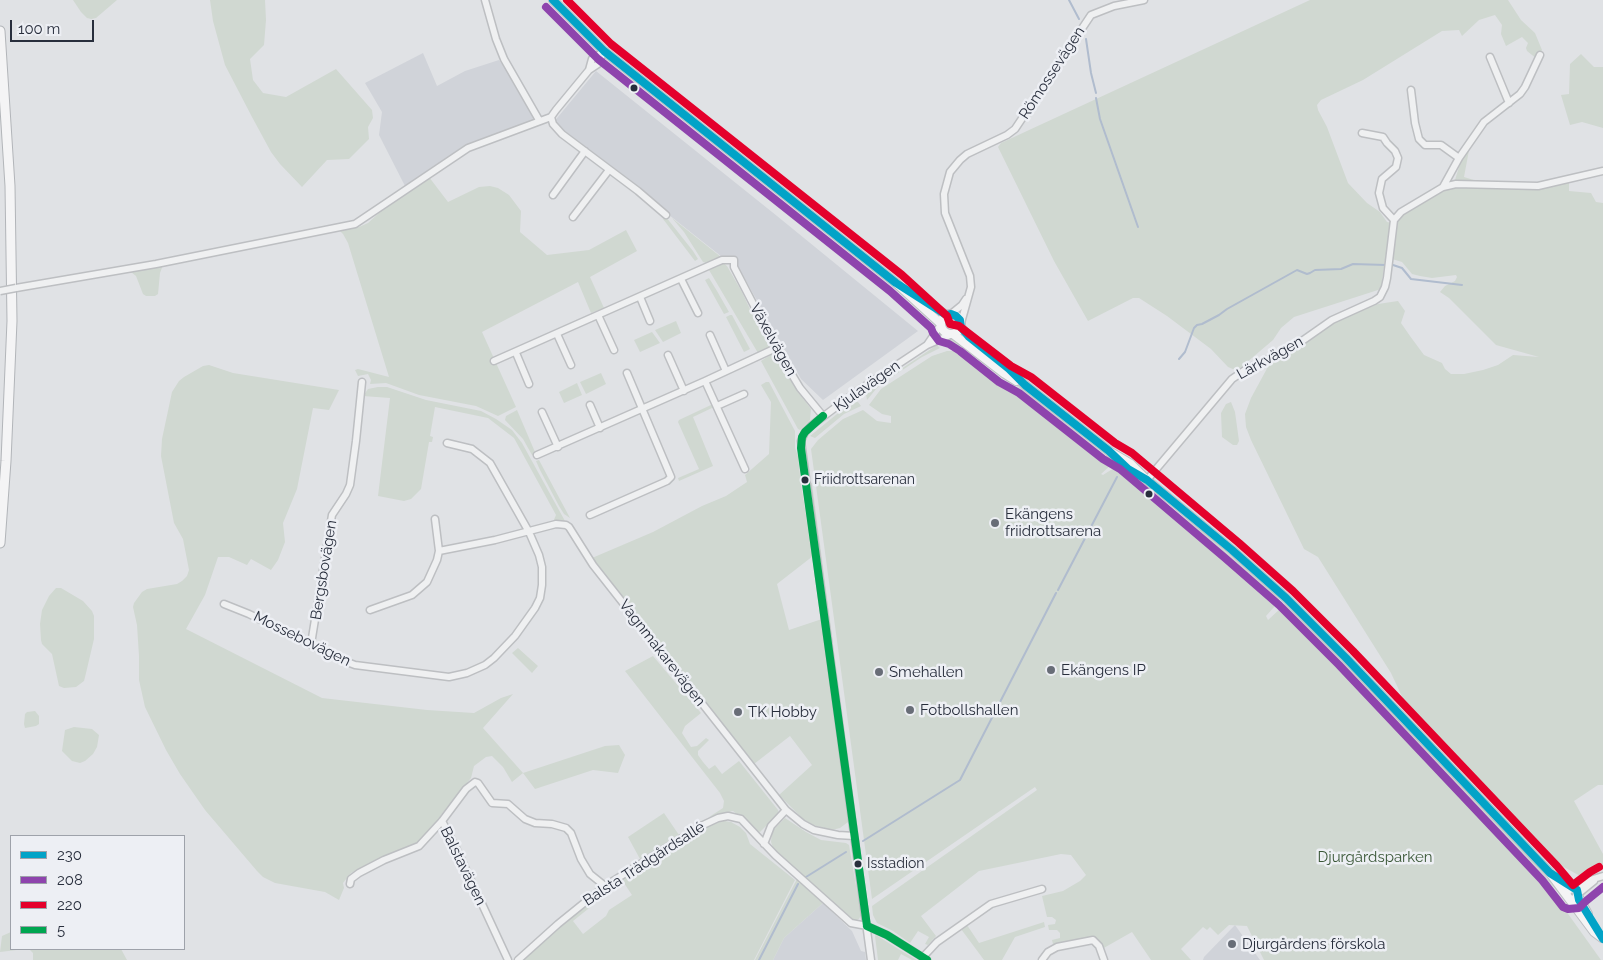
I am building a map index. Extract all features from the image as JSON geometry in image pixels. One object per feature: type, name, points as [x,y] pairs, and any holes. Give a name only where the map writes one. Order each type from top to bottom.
[{"type":"highway","points":[[0,31],[10,186],[12,321],[0,543]]},
{"type":"main road","points":[[553,0],[604,51],[896,283],[940,324],[942,331],[951,334],[1005,374],[1025,385]]},
{"type":"main road","points":[[896,283],[949,315],[956,316],[969,337],[1009,369],[1025,385],[1109,451],[1126,461],[1286,598],[1550,873],[1573,893],[1594,932],[1603,939]]},
{"type":"main road","points":[[940,324],[949,315]]},
{"type":"main road","points":[[951,334],[958,332],[961,325]]},
{"type":"street","points":[[486,0],[496,40],[504,59],[539,120]]},
{"type":"street","name":"Römossevägen","points":[[961,325],[971,287],[970,276],[949,226],[944,204],[945,187],[950,172],[967,154],[1016,129],[1090,15],[1114,6],[1144,0]]},
{"type":"street","points":[[0,291],[156,264],[355,224],[468,148],[506,135],[539,120],[552,117],[589,70],[592,59],[604,51]]},
{"type":"street","points":[[1443,187],[1459,158],[1484,122],[1520,94],[1540,55]]},
{"type":"street","points":[[1490,57],[1510,102]]},
{"type":"street","points":[[1412,90],[1415,123],[1419,139],[1424,145],[1441,145],[1459,158]]},
{"type":"street","points":[[552,117],[558,130],[638,191],[666,215]]},
{"type":"street","points":[[1362,133],[1384,137],[1398,158],[1396,166],[1382,179],[1379,193],[1383,208],[1394,220],[1400,212],[1443,187],[1464,183],[1519,187],[1538,186],[1603,170]]},
{"type":"street","points":[[552,195],[585,151]]},
{"type":"street","points":[[573,217],[609,170]]},
{"type":"street","name":"Lärkvägen","points":[[1147,480],[1232,379],[1248,368],[1292,348],[1332,320],[1380,297],[1386,287],[1394,220]]},
{"type":"street","name":"Växelvägen","points":[[681,279],[722,260],[734,260],[734,267],[776,348],[800,388],[823,416]]},
{"type":"street","points":[[494,361],[516,353],[681,279],[698,313]]},
{"type":"street","points":[[640,297],[650,321]]},
{"type":"street","points":[[949,315],[967,297]]},
{"type":"street","points":[[598,316],[614,350]]},
{"type":"street","name":"Kjulavägen","points":[[927,345],[940,324]]},
{"type":"street","points":[[557,334],[571,366]]},
{"type":"street","name":"Kjulavägen","points":[[871,960],[801,448],[802,437],[823,416],[886,372],[927,345],[951,334]]},
{"type":"street","points":[[710,335],[726,371]]},
{"type":"street","points":[[537,455],[684,391],[776,348]]},
{"type":"street","points":[[516,353],[530,384]]},
{"type":"street","points":[[668,355],[684,391]]},
{"type":"street","points":[[590,515],[667,481],[671,476],[627,373]]},
{"type":"street","points":[[705,381],[745,469]]},
{"type":"street","name":"Bergsbovägen","points":[[311,644],[332,515],[350,485],[362,382]]},
{"type":"street","points":[[717,406],[744,394]]},
{"type":"street","points":[[590,405],[600,428]]},
{"type":"street","points":[[542,412],[558,447]]},
{"type":"street","name":"Mossebovägen","points":[[224,604],[311,644],[339,660],[356,665],[449,677],[476,670],[494,658],[515,636],[535,608],[540,598],[543,576],[542,566],[529,532],[490,463],[472,449],[447,443]]},
{"type":"street","points":[[370,610],[417,592],[427,582],[432,574],[439,551],[435,519]]},
{"type":"street","name":"Vagnmakarevägen","points":[[439,551],[471,546],[556,524],[564,524],[569,527],[592,565],[786,810],[803,824],[814,830],[854,836]]},
{"type":"street","points":[[442,821],[469,785],[475,782],[478,783],[492,803],[508,804],[525,819],[535,823],[552,824],[566,828],[571,833],[581,859],[590,874],[605,886]]},
{"type":"street","points":[[764,844],[771,826],[786,810]]},
{"type":"street","name":"Balsta Trädgårdsallé","points":[[518,960],[558,924],[605,886],[687,834],[718,818],[728,816],[741,819],[764,844],[851,923],[867,926],[887,935],[925,959]]},
{"type":"street","name":"Balstavägen","points":[[350,884],[354,876],[359,873],[384,860],[419,846],[442,821],[508,960]]},
{"type":"street","points":[[1573,893],[1603,876]]},
{"type":"street","points":[[925,959],[937,942],[991,904],[1042,889]]},
{"type":"street","points":[[1042,960],[1048,952],[1057,947],[1093,940],[1099,946],[1104,960]]},
{"type":"shaded area","points":[[423,53],[437,86],[465,71],[499,60],[510,75],[534,118],[531,122],[465,146],[405,186],[379,135],[382,112],[365,83]]},
{"type":"shaded area","points":[[596,71],[918,331],[823,400],[801,379],[741,272],[553,123]]},
{"type":"shaded area","points":[[823,903],[852,931],[861,951],[865,952],[866,960],[773,960],[784,938]]},
{"type":"shaded area","name":"Djurgårdens förskola","points":[[1235,925],[1260,960],[1203,960],[1204,957]]},
{"type":"green space","points":[[73,0],[117,0],[96,18],[91,19],[81,12]]},
{"type":"green space","points":[[210,0],[265,0],[264,45],[250,59],[253,80],[263,93],[286,97],[336,69],[372,110],[373,118],[368,127],[369,139],[349,159],[327,160],[302,187],[280,164],[271,152],[225,65],[213,21]]},
{"type":"green space","points":[[1310,0],[1508,0],[1521,20],[1535,33],[1542,50],[1537,59],[1527,51],[1528,43],[1522,37],[1506,46],[1501,34],[1502,25],[1495,15],[1479,20],[1462,36],[1459,30],[1442,31],[1363,80],[1321,100],[1317,105],[1318,110],[1327,127],[1348,183],[1367,203],[1380,212],[1387,222],[1396,224],[1403,213],[1451,187],[1462,157],[1470,145],[1464,177],[1477,181],[1516,186],[1569,182],[1569,191],[1591,193],[1596,202],[1603,203],[1603,785],[1598,785],[1574,801],[1603,854],[1603,869],[1582,877],[1562,866],[1406,705],[1391,673],[1318,557],[1304,549],[1246,427],[1245,414],[1251,398],[1270,363],[1338,320],[1378,304],[1398,301],[1405,311],[1401,323],[1410,336],[1424,355],[1442,363],[1451,374],[1464,374],[1483,370],[1498,365],[1513,355],[1539,357],[1496,345],[1449,298],[1440,292],[1445,286],[1455,281],[1456,275],[1432,278],[1412,274],[1402,262],[1392,259],[1385,260],[1381,288],[1294,317],[1281,328],[1273,340],[1239,369],[1235,370],[1228,367],[1211,349],[1167,316],[1139,298],[1133,298],[1088,321],[1054,261],[998,147],[1001,143]]},
{"type":"green space","points":[[1581,54],[1594,67],[1603,67],[1603,128],[1582,122],[1570,125],[1561,95],[1569,94],[1570,64]]},
{"type":"green space","points":[[429,177],[448,202],[479,187],[490,186],[498,188],[509,195],[521,211],[520,232],[547,255],[589,250],[626,230],[637,251],[590,277],[604,308],[591,313],[578,282],[482,332],[516,407],[498,416],[476,406],[419,395],[386,383],[370,384],[371,380],[368,374],[358,376],[355,370],[358,369],[389,377],[348,243],[340,231],[368,223],[390,203]]},
{"type":"green space","points":[[666,217],[698,259],[695,261],[663,219]]},
{"type":"green space","points":[[672,218],[721,257],[706,263],[703,262],[684,232]]},
{"type":"green space","points":[[723,263],[727,266],[742,292],[762,335],[768,339],[770,346],[767,350],[758,353],[709,270]]},
{"type":"green space","points":[[163,265],[160,273],[158,294],[146,296],[143,294],[136,276],[131,272]]},
{"type":"green space","points":[[709,278],[729,312],[724,314],[705,280]]},
{"type":"green space","points":[[732,315],[750,349],[744,352],[726,317]]},
{"type":"green space","points":[[676,321],[681,333],[663,342],[655,330]]},
{"type":"green space","points":[[652,332],[660,343],[640,352],[634,340]]},
{"type":"green space","points":[[949,338],[957,338],[1120,467],[977,355],[963,347],[948,345],[945,341]]},
{"type":"green space","points":[[937,345],[940,348],[922,357],[883,383],[867,400],[866,394],[868,391]]},
{"type":"green space","name":"Ekängens IP","points":[[947,351],[961,351],[986,368],[1111,465],[1101,474],[1103,475],[1114,468],[1232,566],[1274,603],[1275,606],[1266,616],[1268,620],[1281,608],[1328,655],[1556,897],[1601,960],[1264,960],[1247,926],[1229,925],[1218,935],[1210,927],[1207,930],[1203,927],[1181,949],[1191,960],[1151,960],[1132,932],[1102,949],[1099,940],[1090,937],[1053,944],[1052,940],[1060,938],[1060,933],[1057,930],[1049,930],[1048,925],[1055,924],[1056,920],[1052,917],[1047,917],[1042,896],[1063,891],[1086,875],[1071,855],[1061,854],[979,871],[921,916],[936,936],[928,945],[925,944],[929,937],[918,931],[910,943],[877,923],[873,915],[872,906],[1037,790],[1035,787],[872,899],[811,449],[818,440],[843,419],[863,410],[877,421],[891,423],[891,416],[882,414],[869,405],[881,389],[932,356]]},
{"type":"green space","points":[[772,354],[777,357],[796,389],[811,409],[810,420],[800,430],[761,361]]},
{"type":"green space","points":[[209,365],[233,373],[339,390],[329,410],[313,408],[297,489],[283,523],[285,542],[278,560],[271,570],[251,559],[247,565],[229,557],[218,557],[205,595],[186,629],[322,698],[427,710],[474,713],[501,698],[513,694],[483,728],[523,773],[512,782],[503,767],[492,756],[486,757],[474,766],[471,778],[441,815],[437,823],[420,840],[409,849],[385,857],[351,873],[343,883],[344,888],[339,900],[325,892],[275,883],[263,877],[205,810],[180,774],[145,707],[139,680],[137,625],[133,607],[134,603],[142,592],[147,589],[177,584],[182,581],[187,576],[189,570],[183,539],[174,523],[161,456],[162,439],[172,392],[184,377],[203,366]]},
{"type":"green space","points":[[601,373],[606,384],[586,394],[580,382]]},
{"type":"green space","points":[[769,382],[795,431],[795,448],[798,456],[813,556],[777,584],[789,630],[822,619],[848,816],[848,822],[840,828],[832,830],[813,825],[803,819],[779,795],[812,765],[790,736],[754,764],[592,558],[653,532],[702,506],[726,496],[747,482],[745,475],[769,454],[771,402],[761,385]]},
{"type":"green space","points":[[577,383],[582,395],[564,403],[559,392]]},
{"type":"green space","points":[[387,387],[426,400],[481,411],[512,430],[522,443],[565,521],[553,522],[556,515],[514,438],[488,418],[435,407],[430,436],[433,437],[432,442],[429,442],[421,489],[411,499],[404,501],[378,496],[390,398],[363,396],[368,389]]},
{"type":"green space","points":[[853,401],[858,402],[861,406],[844,414],[815,438],[810,436]]},
{"type":"green space","points":[[1231,402],[1235,412],[1239,441],[1237,445],[1233,445],[1222,437],[1221,413],[1226,404]]},
{"type":"green space","points":[[713,404],[714,407],[693,417],[713,466],[679,481],[678,478],[699,469],[678,422]]},
{"type":"green space","points":[[517,410],[536,455],[532,455],[523,439],[505,420],[506,416]]},
{"type":"green space","points":[[539,460],[570,518],[564,514],[559,506],[536,461]]},
{"type":"green space","points":[[810,483],[812,483],[833,643],[832,643]]},
{"type":"green space","points":[[1153,496],[1202,531],[1275,594],[1279,599],[1278,602]]},
{"type":"green space","points":[[56,588],[61,588],[83,601],[94,616],[94,639],[84,681],[76,687],[64,688],[59,686],[52,654],[42,644],[41,640],[40,624],[42,610],[49,596]]},
{"type":"green space","points":[[1285,604],[1311,628],[1513,839],[1575,912],[1542,874],[1283,606]]},
{"type":"green space","points":[[518,648],[538,666],[532,673],[512,653]]},
{"type":"green space","points":[[653,656],[701,713],[685,726],[682,733],[691,747],[697,746],[706,738],[709,740],[698,751],[698,755],[703,762],[709,769],[715,765],[722,774],[739,761],[778,810],[779,813],[760,832],[756,831],[733,811],[709,817],[723,808],[724,801],[720,793],[625,671]]},
{"type":"green space","points":[[35,711],[39,716],[39,724],[25,728],[25,714]]},
{"type":"green space","points":[[74,727],[92,729],[99,735],[97,747],[93,754],[80,763],[72,761],[62,751],[65,730]]},
{"type":"green space","points":[[619,745],[625,755],[618,773],[593,770],[535,789],[523,773],[605,746]]},
{"type":"green space","points":[[664,813],[679,835],[640,859],[628,837]]},
{"type":"green space","points":[[785,818],[821,840],[849,845],[861,915],[859,919],[855,921],[848,917],[774,850],[771,842],[772,831]]},
{"type":"green space","points":[[719,820],[731,822],[740,827],[746,833],[750,844],[795,880],[754,960],[523,960],[555,929],[595,898],[598,901],[573,921],[583,934],[606,916],[609,910],[632,895],[624,883],[602,898],[602,892]]},
{"type":"green space","points":[[797,879],[823,903],[784,938],[773,960],[755,960]]},
{"type":"green space","points":[[1044,922],[1045,927],[1015,937],[1002,960],[984,960],[961,929],[967,925],[979,943]]},
{"type":"green space","points":[[10,932],[10,950],[17,950],[0,952],[2,936]]},
{"type":"green space","points":[[876,935],[917,960],[912,960],[901,954],[898,960],[878,960]]},
{"type":"green space","points":[[30,950],[122,950],[127,960],[33,960],[33,953]]},
{"type":"waterway","points":[[1069,0],[1079,19]]},
{"type":"waterway","points":[[1086,39],[1096,93]]},
{"type":"waterway","points":[[1096,98],[1100,119],[1138,227]]},
{"type":"waterway","points":[[1179,359],[1185,352],[1194,328],[1197,325],[1219,315],[1297,270],[1307,274],[1315,270],[1341,269],[1353,264],[1386,265]]},
{"type":"waterway","points":[[1393,265],[1402,268],[1411,279],[1462,285]]},
{"type":"waterway","points":[[1058,590],[1117,477]]},
{"type":"waterway","points":[[863,841],[960,780],[1056,593]]},
{"type":"waterway","points":[[806,877],[846,852]]},
{"type":"waterway","points":[[759,960],[798,884]]},
{"type":"transit line","name":"230","points":[[553,0],[604,51],[896,283],[946,315],[956,316],[960,320],[961,327],[969,337],[1009,369],[1025,385],[1109,451],[1128,469],[1147,480],[1232,550],[1286,598],[1346,658],[1550,873],[1577,890],[1579,900],[1603,939]]},
{"type":"transit line","name":"220","points":[[567,0],[611,44],[902,275],[947,316],[950,324],[959,326],[1011,366],[1031,377],[1115,443],[1132,453],[1239,543],[1293,591],[1353,651],[1573,885],[1599,867]]},
{"type":"transit line","name":"208","points":[[546,7],[598,59],[890,291],[931,328],[939,341],[949,344],[960,351],[999,382],[1019,393],[1103,459],[1120,469],[1279,605],[1339,665],[1542,880],[1563,907],[1568,909],[1579,908],[1603,887]]},
{"type":"transit line","name":"5","points":[[823,416],[805,432],[802,437],[801,448],[867,926]]},
{"type":"transit line","name":"5","points":[[867,926],[887,935],[927,960]]},
{"type":"place","name":"Friidrottsarenan","points":[[805,480]]},
{"type":"place","name":"Ekängens friidrottsarena","points":[[995,523]]},
{"type":"place","name":"Ekängens IP","points":[[1051,670]]},
{"type":"place","name":"Smehallen","points":[[879,672]]},
{"type":"place","name":"Fotbollshallen","points":[[910,710]]},
{"type":"place","name":"TK Hobby","points":[[738,712]]},
{"type":"place","name":"Isstadion","points":[[858,864]]},
{"type":"place","name":"Djurgårdens förskola","points":[[1232,944]]},
{"type":"park label","name":"Djurgårdsparken","points":[[1375,857]]}]
